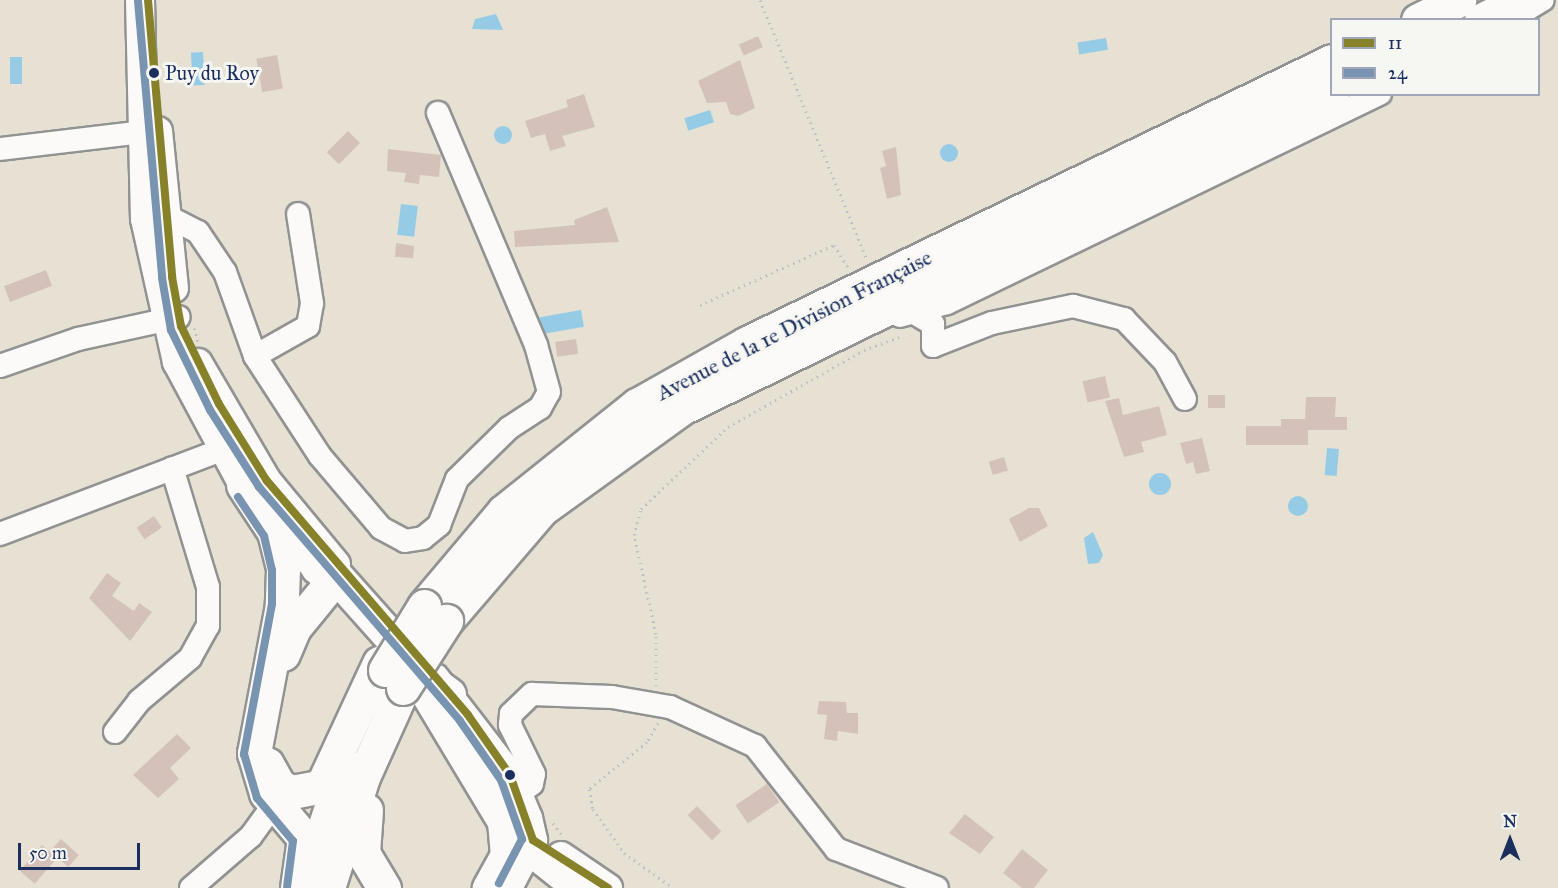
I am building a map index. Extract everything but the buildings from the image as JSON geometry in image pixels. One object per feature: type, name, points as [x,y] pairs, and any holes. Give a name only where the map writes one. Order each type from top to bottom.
[{"type":"highway","points":[[1422,18],[1459,0]]},
{"type":"highway","points":[[1485,18],[1522,0]]},
{"type":"highway","name":"Avenue de la 1e Division Française","points":[[428,610],[482,531],[569,455],[637,405],[868,285],[1330,62]]},
{"type":"highway","name":"Avenue de la 1e Division Française","points":[[428,610],[519,532],[568,486],[726,384],[1330,93]]},
{"type":"highway","points":[[243,485],[274,532],[283,569],[282,605],[254,738],[256,767],[304,838],[297,888]]},
{"type":"highway","points":[[282,605],[325,573]]},
{"type":"highway","points":[[273,790],[301,794],[322,786],[410,689],[428,679],[325,573]]},
{"type":"highway","points":[[273,790],[267,742],[283,652],[325,573]]},
{"type":"highway","points":[[374,885],[361,837],[410,689],[428,610]]},
{"type":"highway","points":[[410,689],[499,808],[522,845],[489,888]]},
{"type":"highway","points":[[304,888],[347,759],[410,689]]},
{"type":"highway","points":[[328,888],[410,689]]},
{"type":"main road","points":[[140,0],[149,126]]},
{"type":"main road","points":[[148,0],[149,178],[172,318],[193,370],[231,446],[243,485],[325,573]]},
{"type":"main road","points":[[149,178],[166,217],[172,318]]},
{"type":"main road","points":[[231,446],[325,573]]},
{"type":"main road","points":[[231,446],[286,504],[410,689],[519,794],[522,845],[508,888]]},
{"type":"main road","points":[[522,845],[575,887]]},
{"type":"main road","points":[[522,845],[608,888]]},
{"type":"main road","points":[[516,888],[541,880],[575,887]]},
{"type":"street","points":[[1513,18],[1543,0]]},
{"type":"street","points":[[726,384],[832,346],[911,311],[947,303],[1376,96]]},
{"type":"street","points":[[166,217],[198,232],[225,272],[255,357],[320,456],[381,528],[405,541],[423,538],[439,525],[458,479],[509,428],[540,408],[549,392],[536,345],[438,113]]},
{"type":"street","points":[[0,149],[149,126]]},
{"type":"street","points":[[255,357],[308,326],[312,303],[298,214]]},
{"type":"street","points":[[911,311],[933,324],[933,346],[992,323],[1073,306],[1124,319],[1165,362],[1185,399]]},
{"type":"street","points":[[0,366],[78,339],[172,318]]},
{"type":"street","points":[[0,534],[231,446]]},
{"type":"street","points":[[115,732],[139,701],[190,658],[208,626],[208,587],[172,468]]},
{"type":"street","points":[[519,794],[532,784],[534,774],[510,725],[518,702],[552,692],[656,705],[706,720],[755,746],[836,849],[937,888]]},
{"type":"street","points":[[191,888],[251,836],[273,790]]},
{"type":"path","points":[[760,0],[868,285]]},
{"type":"path","points":[[700,305],[834,244],[868,285]]},
{"type":"path","points":[[673,888],[624,853],[593,809],[589,789],[652,736],[658,723],[656,634],[634,535],[641,509],[728,427],[864,350],[933,324]]},
{"type":"water","points":[[496,14],[503,30],[472,29],[475,19]]},
{"type":"water","points":[[1106,38],[1108,50],[1079,54],[1077,43]]},
{"type":"water","points":[[203,52],[205,85],[193,86],[191,53]]},
{"type":"water","points":[[10,57],[22,57],[22,84],[10,84]]},
{"type":"water","points":[[710,110],[714,122],[688,131],[684,118]]},
{"type":"water","points":[[499,126],[507,126],[512,131],[510,142],[499,144],[494,139],[494,131]]},
{"type":"water","points":[[945,144],[953,144],[958,149],[956,160],[945,162],[940,157],[940,149]]},
{"type":"water","points":[[401,204],[418,206],[414,237],[397,235]]},
{"type":"water","points":[[581,310],[584,327],[543,334],[540,317]]},
{"type":"water","points":[[1327,448],[1339,449],[1337,476],[1325,475]]},
{"type":"water","points":[[1160,473],[1168,476],[1171,484],[1168,492],[1160,495],[1152,492],[1149,484],[1152,476]]},
{"type":"water","points":[[1298,496],[1305,499],[1308,506],[1305,513],[1298,516],[1291,513],[1288,506],[1291,499]]},
{"type":"water","points":[[1093,532],[1103,555],[1099,563],[1088,564],[1084,538]]},
{"type":"transit line","name":"11","points":[[148,0],[172,277],[181,326],[219,404],[267,481],[468,715],[510,775],[533,840],[608,888]]},
{"type":"transit line","name":"24","points":[[138,1],[162,278],[171,330],[210,410],[259,487],[460,721],[501,780],[522,839],[499,883]]},
{"type":"transit line","name":"24","points":[[238,497],[264,536],[272,570],[272,604],[244,754],[257,798],[293,841],[287,887]]},
{"type":"place","name":"Puy du Roy","points":[[154,73]]}]
